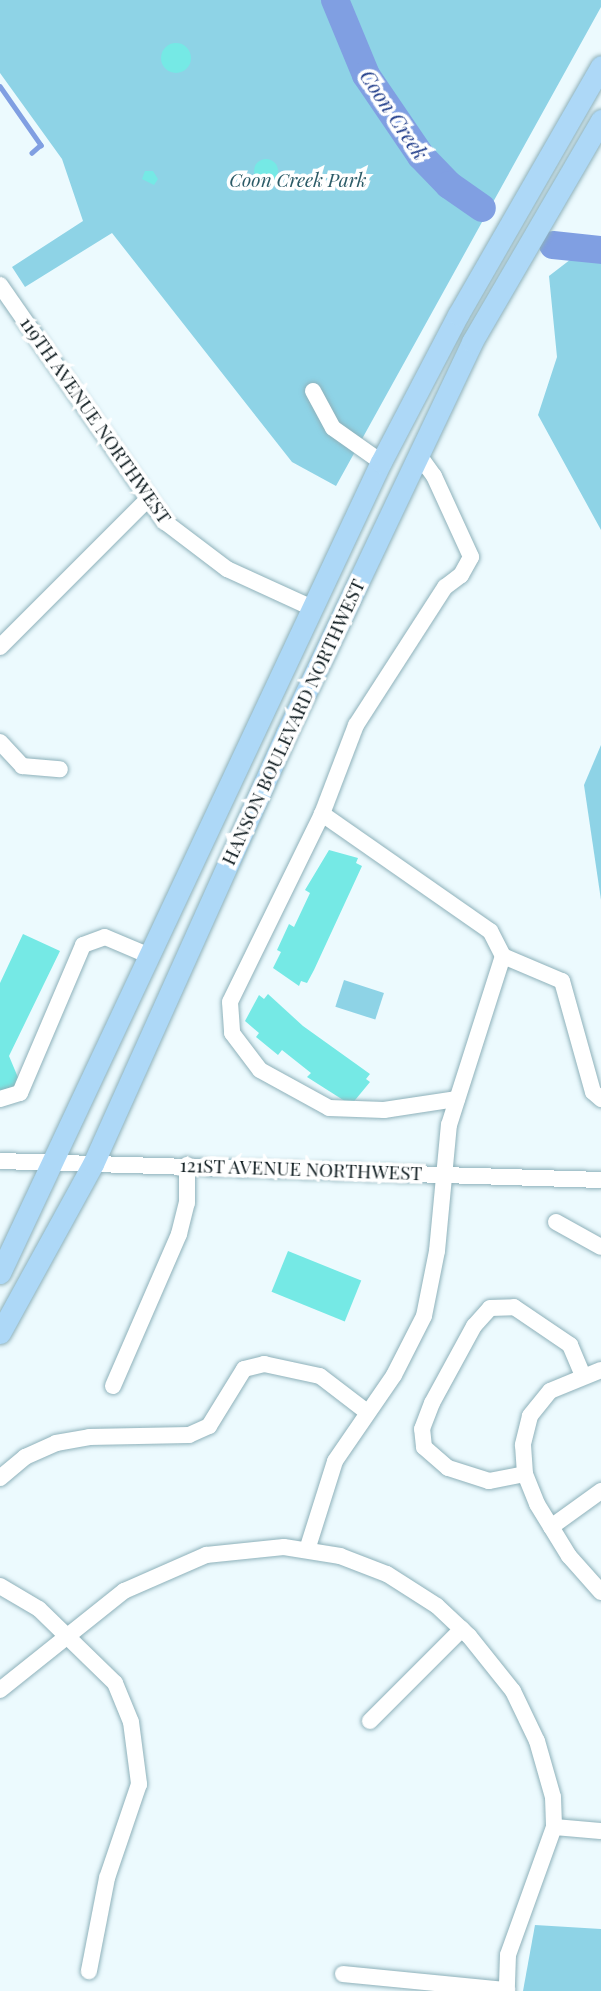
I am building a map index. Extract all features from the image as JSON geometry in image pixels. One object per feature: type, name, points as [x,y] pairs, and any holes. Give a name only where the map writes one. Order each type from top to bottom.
[{"type":"main road","name":"HANSON BOULEVARD NORTHWEST","points":[[0,1273],[55,1163],[310,607],[381,462],[458,315],[601,66]]},
{"type":"main road","name":"HANSON BOULEVARD NORTHWEST","points":[[0,1333],[93,1164],[267,775],[478,332],[601,120]]},
{"type":"main road","points":[[577,158],[601,134]]},
{"type":"main road","points":[[267,775],[268,748],[391,486],[389,470],[381,462]]},
{"type":"street","name":"119TH AVENUE NORTHWEST","points":[[0,285],[164,522],[204,555],[310,607]]},
{"type":"street","points":[[313,391],[333,428],[381,462]]},
{"type":"street","points":[[418,454],[434,476],[471,557],[461,575],[445,587],[356,725],[322,814],[230,1002],[232,1033],[260,1070],[328,1108],[384,1110],[457,1100]]},
{"type":"street","points":[[0,647],[148,499]]},
{"type":"street","points":[[0,742],[22,766],[60,769]]},
{"type":"street","points":[[322,814],[490,931],[503,956],[562,981],[593,1092],[601,1099]]},
{"type":"street","points":[[0,1099],[20,1093],[83,945],[106,937],[150,956]]},
{"type":"street","points":[[307,1550],[335,1461],[394,1375],[424,1316],[437,1251],[441,1173],[457,1100],[503,956]]},
{"type":"street","name":"121ST AVENUE NORTHWEST","points":[[0,1161],[601,1180]]},
{"type":"street","points":[[113,1385],[179,1234],[187,1203],[187,1165]]},
{"type":"street","points":[[556,1222],[601,1247]]},
{"type":"street","points":[[525,1474],[489,1481],[448,1468],[424,1447],[422,1429],[432,1403],[474,1326],[490,1308],[514,1307],[570,1345],[583,1376]]},
{"type":"street","points":[[0,1478],[25,1457],[56,1443],[89,1437],[188,1435],[209,1426],[244,1369],[264,1364],[320,1376],[367,1412]]},
{"type":"street","points":[[601,1370],[550,1391],[530,1416],[523,1445],[525,1474],[551,1527],[601,1592]]},
{"type":"street","points":[[551,1527],[601,1491]]},
{"type":"street","points":[[0,1690],[68,1639],[92,1613],[124,1591],[172,1566],[240,1550],[307,1550],[387,1574],[437,1606],[462,1629],[513,1691],[537,1741],[553,1797],[554,1827],[509,1955],[507,1991],[343,1974]]},
{"type":"street","points":[[0,1586],[38,1609],[68,1639],[120,1693],[131,1722],[139,1784],[107,1878],[89,1971]]},
{"type":"street","points":[[370,1721],[462,1629]]},
{"type":"street","points":[[554,1827],[601,1831]]},
{"type":"green space","name":"Coon Creek Park","points":[[0,0],[601,0],[601,7],[336,486],[292,462],[112,233],[25,287],[12,267],[83,221],[62,159],[0,73]]},
{"type":"green space","points":[[601,236],[601,530],[538,415],[557,357],[549,276]]},
{"type":"green space","points":[[601,745],[601,900],[584,785]]},
{"type":"green space","points":[[344,980],[384,993],[375,1020],[335,1007]]},
{"type":"green space","points":[[535,1925],[601,1929],[601,1991],[523,1991]]},
{"type":"building","points":[[176,43],[186,48],[191,58],[186,68],[176,73],[166,68],[161,58],[166,48]]},
{"type":"building","points":[[266,159],[275,162],[278,171],[275,180],[266,183],[257,180],[254,171],[257,162]]},
{"type":"building","points":[[145,171],[153,171],[158,179],[154,185],[142,179]]},
{"type":"building","points":[[329,850],[358,858],[356,863],[362,866],[314,970],[307,983],[301,981],[299,986],[273,968],[281,952],[277,950],[289,924],[294,927],[310,893],[305,890]]},
{"type":"building","points":[[23,934],[60,951],[9,1056],[22,1087],[0,1094],[0,983]]},
{"type":"building","points":[[268,994],[303,1026],[370,1074],[366,1079],[370,1082],[351,1105],[307,1077],[311,1073],[282,1050],[278,1055],[256,1037],[259,1033],[245,1021],[259,995],[264,999]]},
{"type":"building","points":[[288,1251],[361,1281],[345,1321],[272,1292]]},
{"type":"waterway","name":"Coon Creek","points":[[335,0],[366,75],[421,156],[449,185],[482,208]]},
{"type":"waterway","points":[[0,86],[41,145],[32,153]]},
{"type":"waterway","name":"Coon Creek","points":[[553,245],[601,250]]}]
